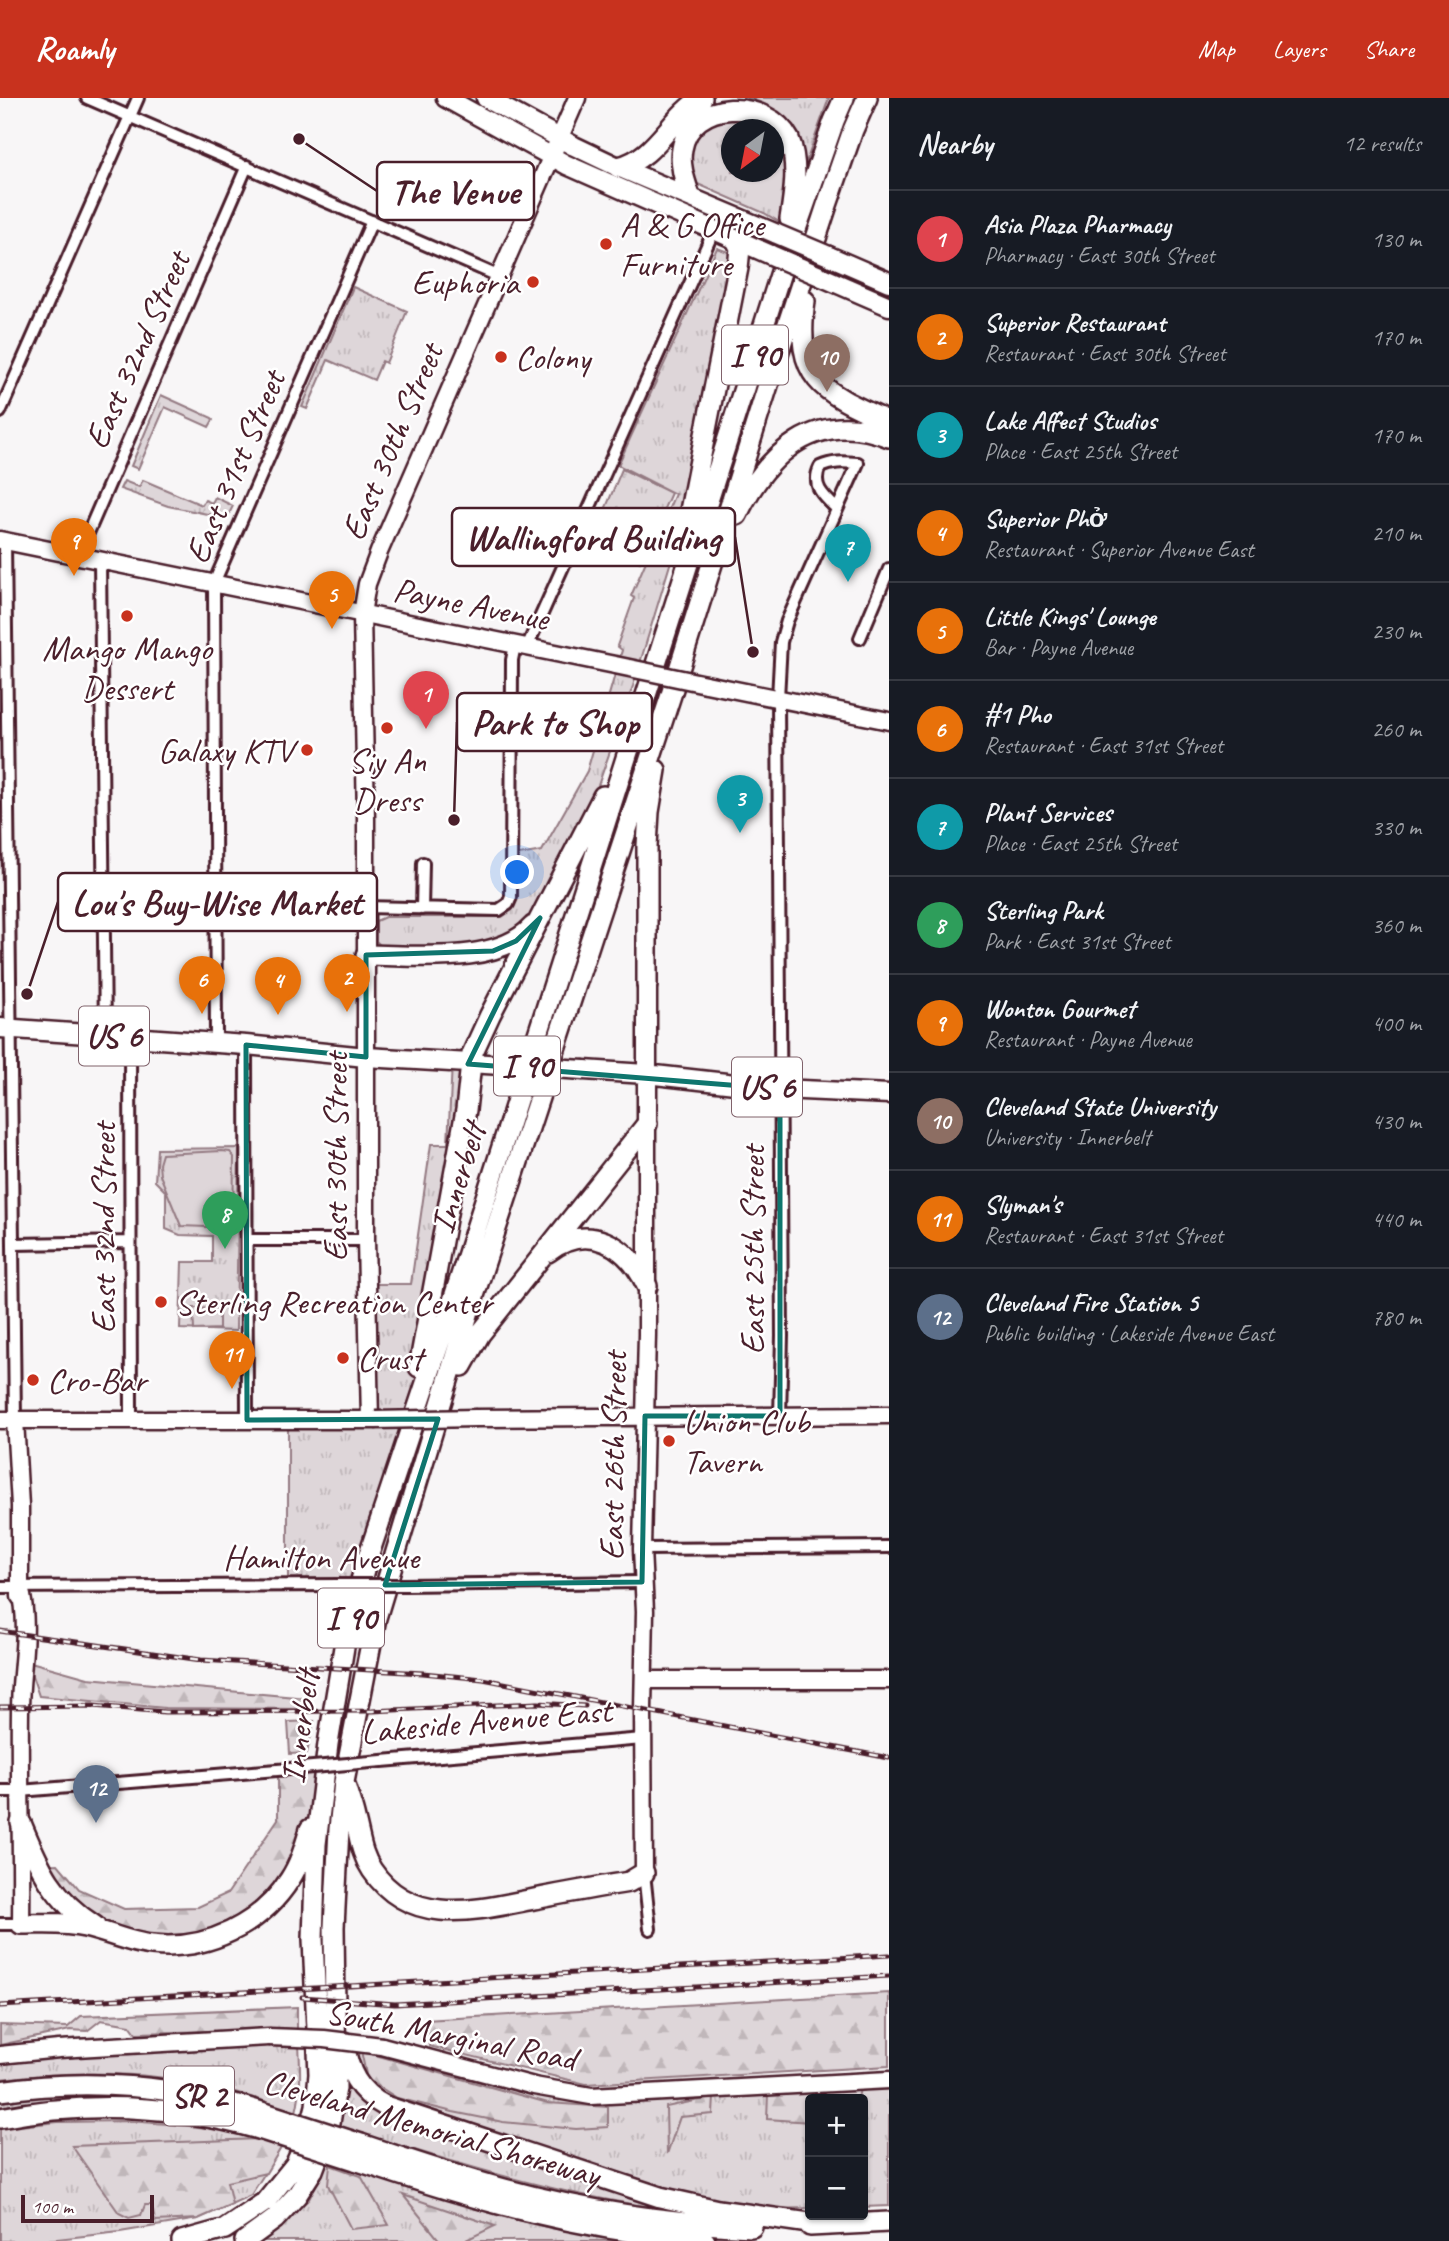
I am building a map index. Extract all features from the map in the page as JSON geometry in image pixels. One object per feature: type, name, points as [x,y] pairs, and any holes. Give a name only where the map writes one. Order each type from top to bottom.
[{"type":"highway","points":[[618,167],[630,165],[642,157],[685,111],[702,98]]},
{"type":"highway","name":"Innerbelt","points":[[183,2241],[225,2228],[265,2202],[290,2172],[307,2137],[316,2106],[318,2081],[313,1939],[316,1844],[336,1686],[346,1635],[365,1566],[442,1335],[781,272],[844,98]]},
{"type":"highway","name":"Innerbelt","points":[[245,2241],[275,2219],[297,2195],[313,2170],[333,2116],[336,2088],[336,1866],[344,1782],[376,1618],[469,1311],[714,563],[760,408],[820,256],[849,142],[867,98]]},
{"type":"highway","points":[[690,196],[682,170],[681,151],[695,121],[710,108],[730,102],[756,106],[770,114],[789,139],[794,172],[794,189],[781,272]]},
{"type":"highway","points":[[673,615],[684,538],[738,268],[740,248],[736,240]]},
{"type":"highway","points":[[820,256],[802,329],[808,363],[818,381],[834,396],[889,422]]},
{"type":"highway","points":[[714,563],[754,484],[775,457],[789,445],[814,432],[844,427],[865,429],[889,437]]},
{"type":"highway","points":[[403,1447],[464,1124],[470,1064],[480,1036],[593,816],[649,685]]},
{"type":"highway","points":[[647,985],[649,812],[653,779],[671,695]]},
{"type":"highway","points":[[366,955],[444,955],[493,951],[516,941],[540,918]]},
{"type":"highway","points":[[434,1432],[474,1343],[647,1124]]},
{"type":"highway","points":[[538,1259],[564,1242],[576,1239],[599,1240],[620,1249],[629,1257],[647,1286]]},
{"type":"highway","points":[[344,1782],[362,1849],[371,1869],[393,1891],[427,1908],[471,1911],[629,1882],[644,1872]]},
{"type":"highway","points":[[21,1924],[70,1924],[143,1944],[177,1946],[209,1940],[245,1924],[274,1900],[291,1878],[302,1856],[321,1795]]},
{"type":"highway","points":[[21,1823],[37,1861],[53,1888],[78,1914],[105,1932]]},
{"type":"highway","points":[[334,1978],[350,2070],[362,2090],[385,2106],[660,2197],[718,2210],[823,2225]]},
{"type":"highway","name":"Cleveland Memorial Shoreway","points":[[0,2091],[104,2085],[141,2088],[202,2096],[265,2122]]},
{"type":"highway","points":[[0,2118],[68,2109],[133,2108],[265,2122],[358,2152],[478,2200],[606,2229],[705,2241]]},
{"type":"highway","name":"Cleveland Memorial Shoreway","points":[[358,2152],[505,2190],[662,2220],[727,2226],[889,2222]]},
{"type":"main road","points":[[446,98],[567,165],[889,306]]},
{"type":"main road","points":[[486,98],[618,167],[777,234],[820,256],[889,282]]},
{"type":"main road","name":"East 26th Street","points":[[647,985],[647,1124]]},
{"type":"main road","name":"US 6","points":[[6,1028],[246,1045],[366,1057],[646,1074],[780,1089],[889,1094]]},
{"type":"street","points":[[87,98],[498,276]]},
{"type":"street","points":[[0,412],[138,98]]},
{"type":"street","name":"East 30th Street","points":[[373,1420],[366,1240],[366,807],[362,614],[367,584],[379,552],[577,98]]},
{"type":"street","name":"East 32nd Street","points":[[78,556],[247,166]]},
{"type":"street","name":"East 31st Street","points":[[216,1043],[214,583],[372,221]]},
{"type":"street","points":[[365,906],[499,910],[508,904],[511,897],[512,660],[521,646],[715,230]]},
{"type":"street","name":"East 25th Street","points":[[780,1416],[782,1336],[778,698],[781,642],[787,621],[858,463],[839,461],[820,467],[815,481],[836,508]]},
{"type":"street","points":[[0,1924],[21,1924],[22,1666],[26,1629],[25,1605],[20,1587],[20,1506],[8,1420],[14,1244],[6,1028],[3,540]]},
{"type":"street","name":"Payne Avenue","points":[[3,540],[889,720]]},
{"type":"street","points":[[100,560],[105,1035]]},
{"type":"street","points":[[860,638],[889,569]]},
{"type":"street","points":[[422,909],[423,863]]},
{"type":"street","name":"East 32nd Street","points":[[130,1037],[131,1420]]},
{"type":"street","points":[[246,1045],[247,1420]]},
{"type":"street","name":"East 26th Street","points":[[647,1124],[642,1582],[645,1611],[644,1872],[650,1929]]},
{"type":"street","points":[[247,1240],[366,1240]]},
{"type":"street","points":[[14,1244],[130,1242]]},
{"type":"street","points":[[8,1420],[889,1415]]},
{"type":"street","points":[[642,1549],[889,1547]]},
{"type":"street","name":"Hamilton Avenue","points":[[0,1587],[642,1582]]},
{"type":"street","name":"Lakeside Avenue East","points":[[644,1680],[889,1679]]},
{"type":"street","name":"Lakeside Avenue East","points":[[0,1791],[643,1738]]},
{"type":"street","name":"South Marginal Road","points":[[0,2055],[269,2037],[324,2039],[382,2046],[534,2086],[591,2096],[889,2080]]},
{"type":"highlighted area","points":[[540,918],[468,1064],[780,1089],[780,1416],[645,1416],[642,1582],[385,1585],[438,1419],[247,1420],[246,1045],[366,1057],[366,955],[493,951],[516,941]]},
{"type":"green space","points":[[747,98],[829,98],[800,179],[784,119],[762,103]]},
{"type":"green space","points":[[740,108],[767,119],[721,119],[721,182],[784,182],[784,152],[785,204],[781,223],[691,179],[688,157],[692,137],[704,122],[720,113]]},
{"type":"green space","points":[[717,248],[733,256],[671,561],[633,686],[595,794],[533,914],[522,927],[479,946],[384,949],[376,941],[376,921],[385,917],[502,917],[512,910],[516,902],[519,855],[542,851],[587,771],[622,650],[617,646],[634,598],[631,596],[675,494],[618,465]]},
{"type":"green space","points":[[353,287],[407,311],[386,363],[382,361],[374,380],[328,360],[307,409],[302,407]]},
{"type":"green space","points":[[161,395],[213,420],[209,427],[165,407],[138,469],[131,466]]},
{"type":"green space","points":[[622,469],[671,493],[640,562],[592,541]]},
{"type":"green space","points":[[143,480],[202,505],[205,500],[212,503],[215,497],[233,506],[227,518],[168,506],[120,489],[124,481],[139,487]]},
{"type":"green space","points":[[452,1063],[470,1064],[418,1373],[403,1447],[360,1585],[288,1586],[288,1420],[370,1420],[367,1284],[411,1284],[431,1144],[448,1144]]},
{"type":"green space","points":[[239,1148],[236,1331],[180,1329],[182,1262],[212,1262],[212,1236],[180,1235],[166,1229],[166,1192],[155,1181],[157,1149]]},
{"type":"green space","points":[[230,1152],[234,1157],[233,1228],[181,1226],[160,1175],[162,1154]]},
{"type":"green space","points":[[193,1308],[219,1309],[219,1329],[194,1330]]},
{"type":"green space","points":[[27,1661],[88,1678],[306,1698],[304,1709],[165,1708],[39,1696]]},
{"type":"green space","points":[[314,1721],[307,1753],[290,1754],[288,1722]]},
{"type":"green space","points":[[322,1766],[321,1795],[291,1878],[219,1937],[114,1936],[39,1865],[58,1864],[79,1889],[124,1909],[198,1907],[228,1893],[278,1819],[278,1770]]},
{"type":"green space","points":[[889,1993],[889,2066],[586,2084],[429,2046],[425,2020]]},
{"type":"green space","points":[[297,2007],[297,2029],[136,2033],[130,2025],[101,2020],[87,2031],[70,2030],[0,2045],[0,2025],[68,2027],[81,2016]]},
{"type":"green space","points":[[299,2044],[300,2087],[296,2112],[224,2089],[169,2078],[85,2074],[0,2079],[0,2060],[208,2045]]},
{"type":"green space","points":[[354,2049],[370,2049],[556,2096],[880,2084],[889,2088],[889,2206],[868,2207],[868,2094],[805,2094],[805,2208],[764,2209],[669,2191],[377,2091],[365,2080]]},
{"type":"green space","points":[[361,2051],[548,2103],[608,2107],[608,2127],[576,2129],[503,2122],[397,2098],[367,2079]]},
{"type":"green space","points":[[347,2080],[352,2089],[658,2203],[658,2208],[537,2184],[340,2127]]},
{"type":"green space","points":[[860,2088],[859,2094],[805,2094],[805,2122],[767,2119],[768,2093]]},
{"type":"green space","points":[[102,2095],[146,2098],[146,2103],[0,2110],[0,2101]]},
{"type":"green space","points":[[714,2097],[713,2114],[680,2117],[667,2154],[666,2107]]},
{"type":"green space","points":[[126,2121],[226,2131],[282,2146],[251,2195],[198,2219],[120,2232],[39,2241],[0,2241],[0,2128],[58,2122]]},
{"type":"green space","points":[[259,2139],[282,2146],[266,2173],[227,2182],[232,2204],[198,2219],[155,2221],[152,2205],[145,2205],[141,2215],[129,2218],[119,2213],[72,2146]]},
{"type":"green space","points":[[329,2160],[500,2216],[625,2241],[261,2241],[309,2199]]},
{"type":"green space","points":[[330,2165],[361,2176],[389,2225],[351,2229],[328,2185]]},
{"type":"green space","points":[[403,2195],[495,2226],[464,2241],[440,2241]]},
{"type":"railway","points":[[0,1631],[201,1660],[483,1679],[889,1758]]},
{"type":"railway","points":[[0,1707],[93,1706],[165,1712],[372,1711],[538,1703],[585,1706]]},
{"type":"railway","points":[[0,2006],[889,1955]]},
{"type":"railway","points":[[302,1997],[395,2004],[889,1976]]},
{"type":"place","name":"The Venue","points":[[299,139]]},
{"type":"place","name":"A & G Office Furniture","points":[[606,244]]},
{"type":"place","name":"Euphoria","points":[[533,282]]},
{"type":"place","name":"Colony","points":[[501,357]]},
{"type":"place","name":"Cleveland State University","points":[[827,392]]},
{"type":"place","name":"Wonton Gourmet","points":[[74,576]]},
{"type":"place","name":"Plant Services","points":[[848,582]]},
{"type":"place","name":"Mango Mango Dessert","points":[[127,616]]},
{"type":"place","name":"Little Kings' Lounge","points":[[332,629]]},
{"type":"place","name":"Wallingford Building","points":[[753,652]]},
{"type":"place","name":"Siy An Dress","points":[[387,728]]},
{"type":"place","name":"Asia Plaza Pharmacy","points":[[426,729]]},
{"type":"place","name":"Galaxy KTV","points":[[307,750]]},
{"type":"place","name":"Park to Shop","points":[[454,820]]},
{"type":"place","name":"Lake Affect Studios","points":[[740,833]]},
{"type":"place","name":"Lou's Buy-Wise Market","points":[[27,994]]},
{"type":"place","name":"Superior Restaurant","points":[[347,1012]]},
{"type":"place","name":"#1 Pho","points":[[202,1014]]},
{"type":"place","name":"Superior Phở","points":[[278,1015]]},
{"type":"place","name":"Sterling Park","points":[[225,1249]]},
{"type":"place","name":"Sterling Recreation Center","points":[[161,1302]]},
{"type":"place","name":"Crust","points":[[343,1358]]},
{"type":"place","name":"Cro-Bar","points":[[33,1380]]},
{"type":"place","name":"Slyman's","points":[[232,1389]]},
{"type":"place","name":"Union Club Tavern","points":[[669,1441]]},
{"type":"place","name":"Cleveland Fire Station 5","points":[[96,1823]]}]
